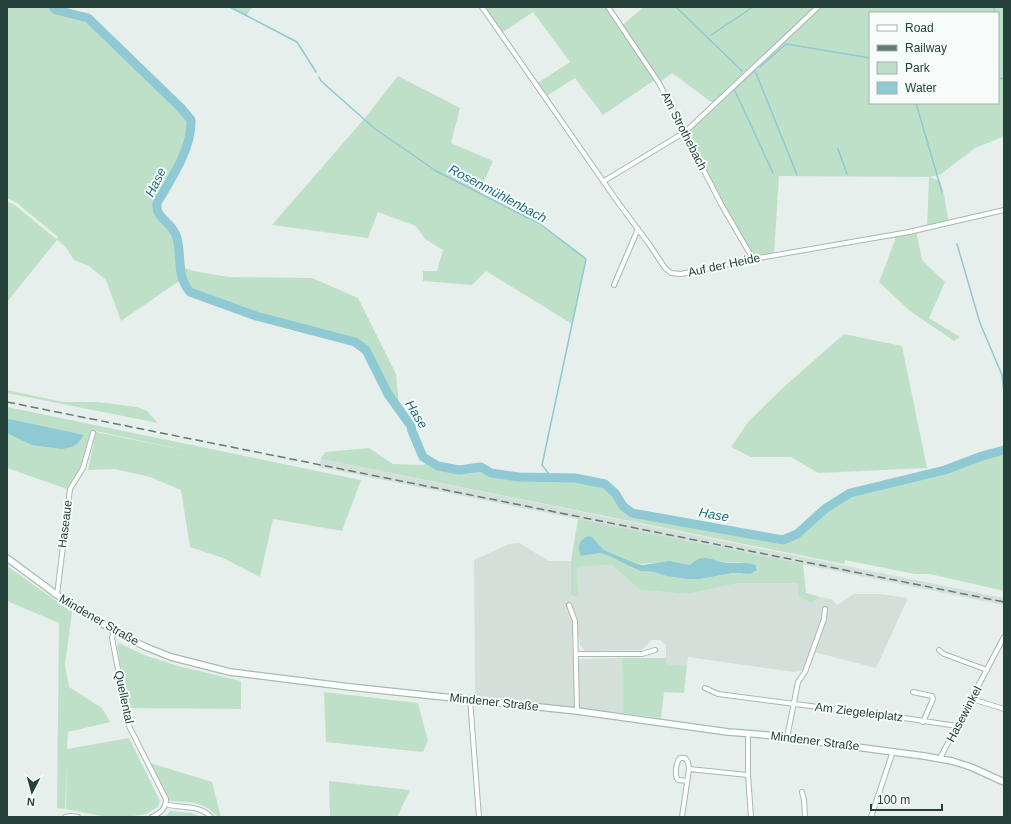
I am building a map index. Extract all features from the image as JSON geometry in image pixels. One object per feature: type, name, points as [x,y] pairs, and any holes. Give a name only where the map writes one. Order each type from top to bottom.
[{"type":"main road","name":"Mindener Straße","points":[[7,558],[57,595],[114,631],[146,647],[171,657],[230,672],[350,687],[577,711],[728,732],[748,733],[893,751],[940,758],[971,767],[1004,782]]},
{"type":"street","name":"Auf der Heide","points":[[482,7],[664,268],[671,273],[681,274],[753,259],[909,232],[1004,210]]},
{"type":"street","name":"Am Strothebach","points":[[608,7],[659,83],[721,204],[753,259]]},
{"type":"street","points":[[604,181],[685,132],[818,7]]},
{"type":"street","points":[[614,285],[638,229]]},
{"type":"street","name":"Haseaue","points":[[57,595],[70,489],[83,468],[93,432]]},
{"type":"street","points":[[569,604],[575,621],[577,711]]},
{"type":"street","points":[[787,738],[798,682],[805,672],[824,620],[825,609]]},
{"type":"street","name":"Quellental","points":[[114,631],[112,638],[129,726],[166,799],[166,804]]},
{"type":"street","name":"Hasewinkel","points":[[940,758],[1004,637]]},
{"type":"street","points":[[576,654],[642,654],[655,650]]},
{"type":"street","name":"Hasewinkel","points":[[939,650],[944,654],[987,670]]},
{"type":"street","name":"Am Ziegeleiplatz","points":[[705,688],[718,694],[958,726]]},
{"type":"street","points":[[913,692],[932,696],[933,699],[923,722]]},
{"type":"street","points":[[470,699],[479,817]]},
{"type":"street","points":[[972,699],[1004,709]]},
{"type":"street","points":[[748,733],[748,775],[751,817]]},
{"type":"street","points":[[871,817],[893,751]]},
{"type":"street","points":[[682,817],[689,768],[688,762],[685,758],[680,758],[678,760],[676,777],[678,780],[687,781]]},
{"type":"street","points":[[689,768],[748,775]]},
{"type":"street","points":[[802,792],[805,817]]},
{"type":"street","points":[[152,817],[162,812],[166,804],[172,806],[193,807],[211,817]]},
{"type":"street","points":[[65,817],[78,817]]},
{"type":"shaded area","points":[[321,459],[1004,598],[1004,605],[319,467]]},
{"type":"shaded area","points":[[519,543],[549,561],[571,561],[571,595],[577,598],[577,567],[611,565],[640,590],[689,594],[739,583],[797,583],[811,603],[820,597],[832,599],[837,605],[854,594],[880,594],[908,598],[876,668],[810,651],[803,670],[794,672],[688,657],[687,666],[666,664],[666,645],[660,640],[652,640],[642,650],[585,651],[580,645],[579,636],[572,636],[573,659],[622,658],[623,713],[475,696],[474,560],[509,544]]},
{"type":"green space","points":[[7,7],[53,7],[56,10],[88,18],[181,108],[191,120],[188,142],[180,163],[157,203],[160,211],[172,226],[176,234],[180,267],[229,277],[312,278],[358,298],[396,374],[399,407],[388,394],[366,350],[355,342],[256,316],[190,292],[182,279],[121,321],[106,280],[89,266],[74,260],[65,246],[57,240],[7,302],[7,201],[16,206],[56,239],[58,237],[17,203],[7,198]]},
{"type":"green space","points":[[230,7],[252,7],[246,16]]},
{"type":"green space","points":[[482,7],[608,7],[621,26],[644,7],[1004,7],[1004,137],[975,148],[941,174],[930,177],[940,181],[949,223],[927,228],[929,177],[779,176],[774,255],[753,259],[721,204],[685,132],[714,104],[672,73],[659,83],[656,79],[603,115],[575,78],[545,97],[536,84],[570,62],[533,12],[500,34]]},
{"type":"green space","points":[[398,76],[460,108],[451,143],[493,161],[479,193],[562,239],[586,259],[572,324],[486,271],[472,285],[423,281],[423,271],[437,271],[443,250],[425,239],[416,226],[378,212],[368,238],[272,225],[364,119]]},
{"type":"green space","points":[[916,230],[922,260],[945,282],[929,318],[960,337],[954,341],[910,311],[879,282],[895,240],[894,234]]},
{"type":"green space","points":[[844,334],[902,346],[927,468],[818,473],[791,457],[751,457],[731,447],[749,421],[786,385]]},
{"type":"green space","points":[[7,390],[63,402],[98,402],[137,407],[147,411],[158,423],[7,393]]},
{"type":"green space","points":[[7,407],[361,480],[342,531],[273,519],[260,577],[223,558],[190,547],[181,490],[150,477],[115,469],[88,470],[96,432],[198,453],[91,430],[80,467],[67,489],[7,468]]},
{"type":"green space","points":[[369,448],[393,464],[424,465],[428,460],[438,466],[459,470],[481,467],[491,473],[519,477],[575,478],[605,484],[615,493],[623,506],[632,513],[783,540],[797,534],[826,508],[848,494],[945,470],[982,456],[1004,450],[1004,591],[930,574],[915,574],[845,560],[844,564],[321,459],[325,452]]},
{"type":"green space","points":[[578,519],[803,564],[806,593],[820,597],[811,603],[799,596],[797,583],[739,583],[689,594],[640,590],[611,565],[577,567],[578,598],[571,595],[571,561]],"holes":[[[593,538],[604,550],[637,564],[674,562],[689,565],[701,558],[721,562],[741,562],[758,567],[755,572],[741,574],[734,573],[700,579],[687,579],[666,576],[654,572],[640,571],[600,553],[581,556]]]},
{"type":"green space","points":[[7,566],[72,612],[65,665],[69,687],[102,708],[110,722],[68,732],[67,749],[129,738],[160,801],[158,807],[146,814],[126,817],[107,817],[66,809],[67,763],[65,809],[57,808],[59,623],[7,601]]},
{"type":"green space","points":[[119,643],[144,655],[178,666],[241,681],[241,709],[129,708],[117,647]]},
{"type":"green space","points":[[622,658],[666,658],[666,664],[687,666],[684,693],[664,692],[661,718],[623,713]]},
{"type":"green space","points":[[324,692],[418,703],[428,741],[423,752],[326,742]]},
{"type":"green space","points":[[150,763],[212,782],[221,817],[218,817],[207,808],[195,803],[169,801]]},
{"type":"green space","points":[[329,781],[410,790],[397,817],[330,817]]},
{"type":"green space","points":[[170,811],[192,813],[201,817],[165,817]]},
{"type":"water","points":[[9,419],[84,435],[78,443],[72,447],[62,449],[32,445],[7,433],[7,420]]},
{"type":"water","points":[[589,536],[593,538],[604,550],[637,564],[643,565],[670,561],[689,565],[700,558],[705,558],[721,562],[752,564],[756,565],[757,570],[751,574],[733,573],[700,579],[687,579],[666,576],[654,572],[640,571],[600,553],[581,556],[579,549],[580,543],[583,539]]},
{"type":"waterway","name":"Hase","points":[[53,7],[56,10],[88,18],[181,108],[191,120],[188,142],[180,163],[157,203],[158,212],[171,226],[177,238],[181,273],[190,292],[256,316],[355,342],[366,350],[388,394],[411,426],[423,457],[438,466],[459,470],[481,467],[491,473],[519,477],[575,478],[605,484],[615,493],[623,506],[632,513],[783,540],[797,534],[826,508],[850,493],[945,470],[982,456],[1004,450]]},
{"type":"waterway","name":"Rosenmühlenbach","points":[[230,7],[297,42],[316,72]]},
{"type":"waterway","points":[[676,7],[742,71]]},
{"type":"waterway","points":[[711,35],[753,7]]},
{"type":"waterway","points":[[994,7],[994,12]]},
{"type":"waterway","points":[[760,67],[786,44],[869,58]]},
{"type":"waterway","points":[[731,92],[755,70]]},
{"type":"waterway","points":[[756,73],[797,175]]},
{"type":"waterway","name":"Rosenmühlenbach","points":[[319,77],[321,81],[374,128],[436,171],[540,224],[586,259],[542,465],[552,478]]},
{"type":"waterway","points":[[999,78],[1004,79]]},
{"type":"waterway","points":[[735,91],[773,173]]},
{"type":"waterway","points":[[916,104],[942,192]]},
{"type":"waterway","points":[[838,149],[847,174]]},
{"type":"waterway","points":[[957,244],[980,323],[1002,375],[1004,394]]},
{"type":"railway","points":[[7,402],[1004,602]]}]
